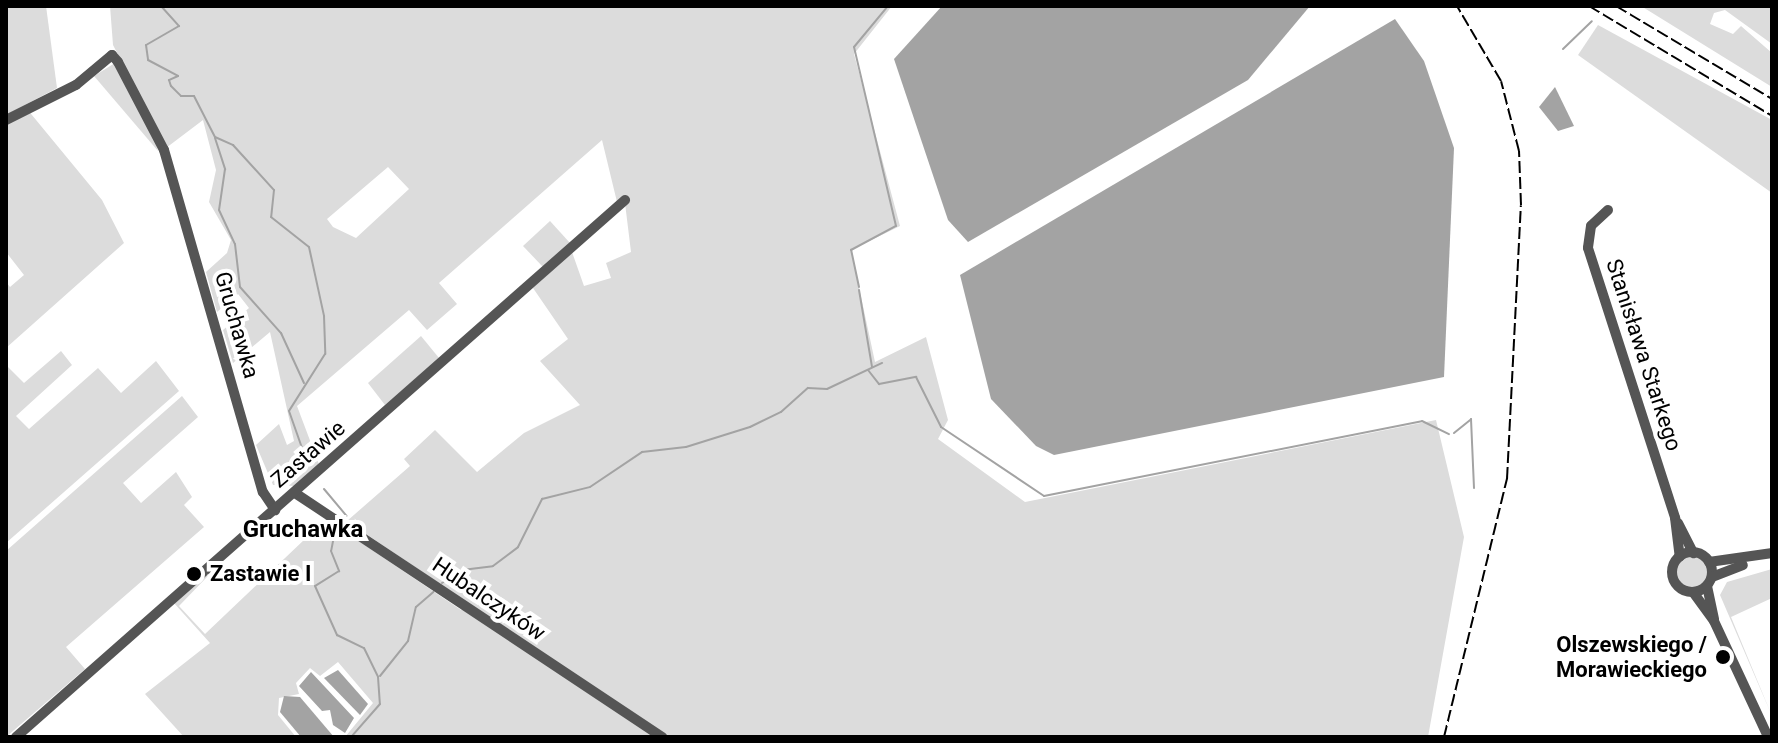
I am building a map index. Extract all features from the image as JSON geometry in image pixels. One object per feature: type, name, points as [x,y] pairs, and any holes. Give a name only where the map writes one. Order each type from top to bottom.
[{"type":"street","name":"Gruchawka","points":[[6,120],[76,85],[112,55],[164,150],[263,492],[275,510]]},
{"type":"street","name":"Zastawie","points":[[16,737],[625,200]]},
{"type":"street","name":"Stanisława Starkego","points":[[1608,210],[1591,226],[1588,248],[1675,518]]},
{"type":"street","name":"Hubalczyków","points":[[295,493],[662,737]]},
{"type":"street","points":[[1675,518],[1693,553],[1709,562],[1772,556]]},
{"type":"street","points":[[1675,518],[1680,557],[1673,577],[1693,592],[1714,621],[1768,737]]},
{"type":"street","points":[[1680,557],[1693,553]]},
{"type":"street","points":[[1693,592],[1709,581],[1772,556]]},
{"type":"street","points":[[1709,562],[1714,621]]},
{"type":"shaded area","points":[[6,6],[46,6],[57,88],[6,115]]},
{"type":"shaded area","points":[[110,6],[892,6],[854,54],[900,226],[851,250],[875,362],[926,337],[948,420],[938,439],[1025,502],[1436,420],[1464,537],[1428,737],[345,737],[373,703],[338,662],[320,676],[310,668],[296,683],[299,694],[279,698],[278,715],[296,737],[184,737],[145,694],[210,643],[174,603],[234,549],[179,606],[205,634],[326,519],[461,610],[468,603],[347,521],[410,466],[404,459],[435,430],[477,472],[524,433],[580,405],[540,361],[568,339],[533,288],[572,252],[584,286],[611,278],[606,263],[631,252],[624,195],[617,202],[602,140],[439,283],[457,304],[427,330],[409,310],[297,406],[320,467],[296,486],[273,485],[256,445],[279,424],[287,445],[294,441],[270,332],[233,363],[223,330],[249,308],[238,294],[217,312],[206,272],[227,253],[231,240],[209,202],[216,170],[203,120],[166,148],[113,45]],"holes":[[[388,167],[409,189],[356,238],[333,227],[327,219]]]},
{"type":"shaded area","points":[[942,6],[1310,6],[1248,80],[968,242],[948,220],[894,59]]},
{"type":"shaded area","points":[[1641,6],[1772,6],[1772,44],[1725,10],[1714,13],[1710,24],[1733,34],[1741,26],[1772,53],[1772,87]]},
{"type":"shaded area","points":[[1395,19],[1424,61],[1454,148],[1444,377],[1054,455],[1036,446],[991,399],[960,275]]},
{"type":"shaded area","points":[[1598,25],[1772,120],[1772,193],[1578,55]]},
{"type":"shaded area","points":[[115,63],[152,130],[158,151],[94,76]]},
{"type":"shaded area","points":[[1555,87],[1574,126],[1558,131],[1539,107]]},
{"type":"shaded area","points":[[27,109],[102,200],[124,243],[6,348],[6,282],[10,287],[24,275],[6,252],[6,125]]},
{"type":"shaded area","points":[[550,221],[570,243],[543,267],[523,246]]},
{"type":"shaded area","points":[[421,336],[439,358],[385,405],[368,383]]},
{"type":"shaded area","points":[[61,351],[72,365],[16,416],[29,429],[98,368],[121,393],[156,361],[179,391],[6,543],[6,365],[24,383]]},
{"type":"shaded area","points":[[182,396],[198,417],[123,483],[141,503],[176,472],[192,497],[184,505],[204,527],[66,647],[85,669],[6,737],[6,551]]},
{"type":"shaded area","points":[[1692,556],[1703,561],[1708,572],[1703,583],[1692,588],[1681,583],[1676,572],[1681,561]]},
{"type":"shaded area","points":[[1772,569],[1772,598],[1731,617],[1772,716],[1720,595],[1727,582]]},
{"type":"shaded area","points":[[338,670],[368,704],[360,715],[324,678]]},
{"type":"shaded area","points":[[311,672],[354,718],[345,733],[333,725],[330,710],[322,711],[299,686]]},
{"type":"shaded area","points":[[284,696],[300,697],[334,737],[301,737],[280,712]]},
{"type":"waterway","points":[[161,6],[179,26],[146,45],[148,60],[178,76],[169,80],[171,86],[181,96],[194,96],[215,137],[233,145],[274,190],[271,217],[309,247],[324,316],[325,354],[289,411],[308,465]]},
{"type":"waterway","points":[[859,287],[851,250],[896,226],[854,47],[888,6]]},
{"type":"waterway","points":[[1563,49],[1592,21]]},
{"type":"waterway","points":[[215,138],[225,169],[219,210],[235,244],[240,287],[281,333],[304,383]]},
{"type":"waterway","points":[[859,290],[872,367]]},
{"type":"waterway","points":[[442,583],[462,570],[493,566],[518,547],[542,499],[590,487],[642,452],[686,447],[750,427],[781,412],[808,388],[827,389],[882,363]]},
{"type":"waterway","points":[[868,370],[879,384],[916,377],[941,427],[1044,496],[1422,421],[1449,434]]},
{"type":"waterway","points":[[1454,433],[1471,419],[1474,488]]},
{"type":"waterway","points":[[324,489],[347,516]]},
{"type":"waterway","points":[[335,531],[331,551],[339,571],[315,586],[337,635],[364,648],[378,677],[380,704],[351,737]]},
{"type":"waterway","points":[[380,676],[408,641],[416,607],[433,592]]},
{"type":"railway","points":[[1444,737],[1507,479],[1521,205],[1519,151],[1501,81],[1457,6]]},
{"type":"railway","points":[[1589,6],[1772,116]]},
{"type":"railway","points":[[1616,6],[1772,99]]},
{"type":"place","name":"Zastawie I","points":[[194,574]]},
{"type":"place","name":"Olszewskiego / Morawieckiego","points":[[1723,657]]},
{"type":"district","name":"Gruchawka","points":[[303,530]]}]
